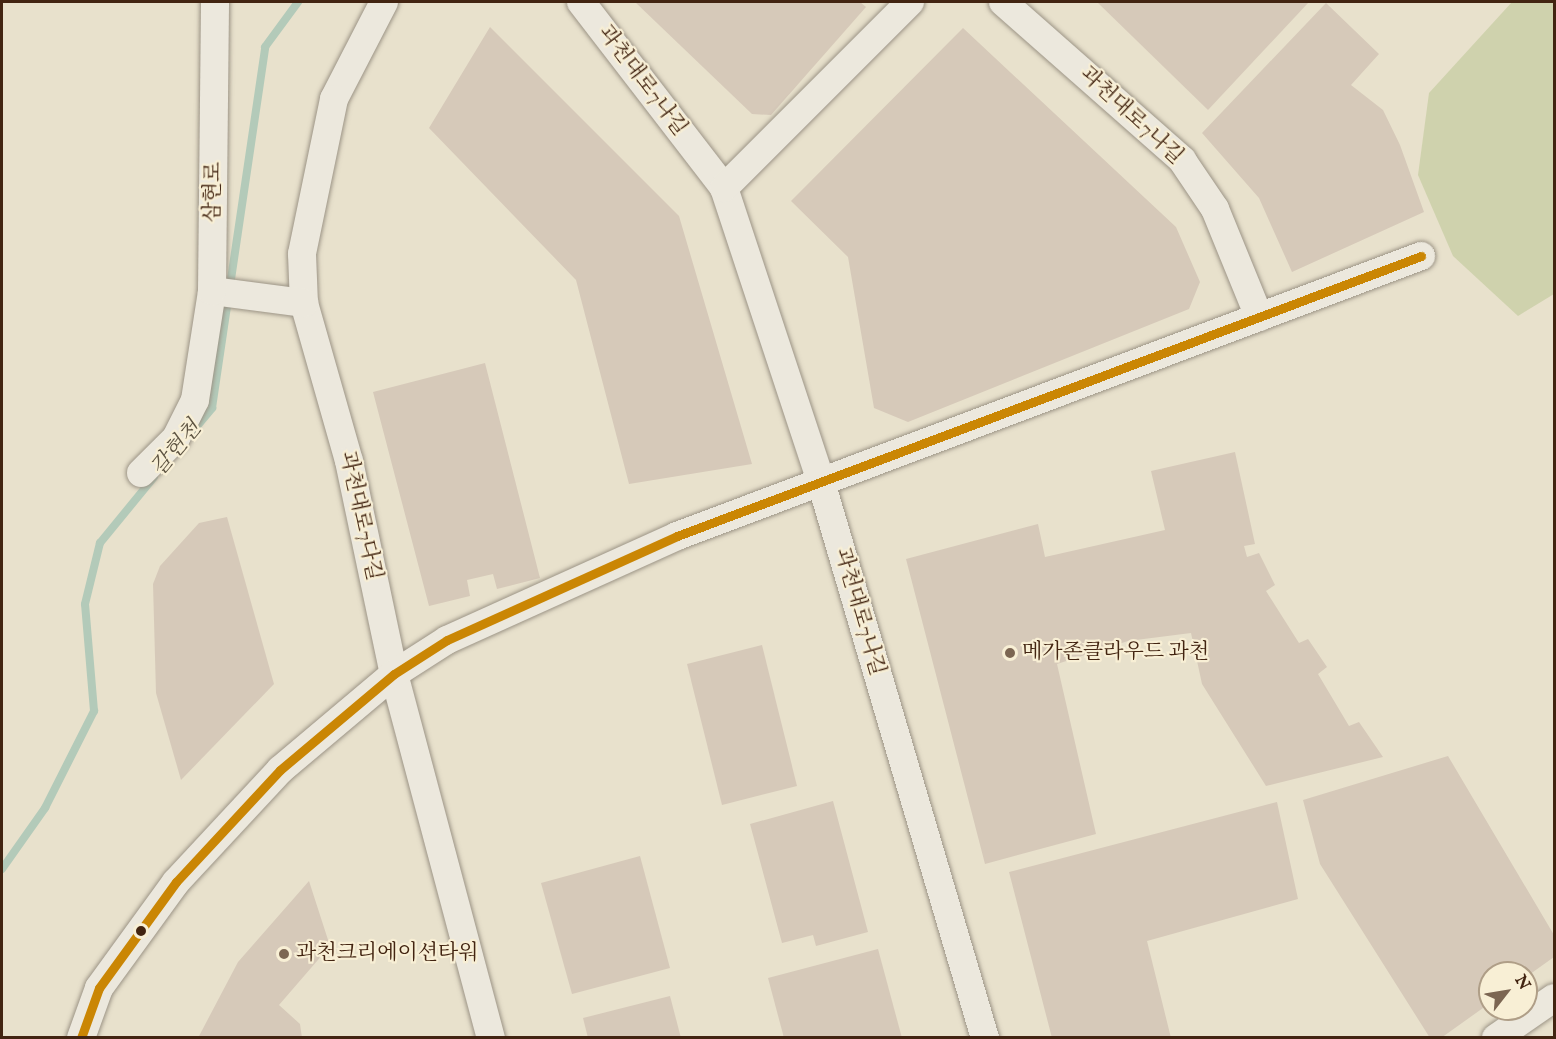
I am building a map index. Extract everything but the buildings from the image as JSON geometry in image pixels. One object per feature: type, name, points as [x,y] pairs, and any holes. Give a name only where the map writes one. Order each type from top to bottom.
[{"type":"street","name":"삼현로","points":[[141,473],[176,438],[195,400],[212,291],[215,2]]},
{"type":"street","name":"과천대로7다길","points":[[384,2],[334,99],[302,254],[304,303],[349,461],[394,674],[491,1038]]},
{"type":"street","name":"과천대로7나길","points":[[581,2],[724,188],[821,482],[985,1038]]},
{"type":"street","points":[[724,188],[910,2]]},
{"type":"street","name":"과천대로7나길","points":[[1004,2],[1182,160],[1215,209],[1259,317]]},
{"type":"street","points":[[81,1038],[99,988],[176,882],[280,770],[394,674],[447,640],[666,540],[1421,256]]},
{"type":"street","points":[[212,291],[304,303]]},
{"type":"street","points":[[1496,1038],[1554,998]]},
{"type":"green space","points":[[1512,2],[1554,2],[1554,294],[1518,316],[1453,256],[1418,175],[1429,93]]},
{"type":"waterway","name":"갈현천","points":[[193,431],[212,408],[265,47],[298,2]]},
{"type":"waterway","name":"갈현천","points":[[2,869],[45,808],[94,711],[85,604],[100,543],[154,477]]},
{"type":"transit line","points":[[81,1038],[99,988],[176,882],[280,770],[394,674],[447,640],[677,536],[1421,256]]},
{"type":"place","name":"메가존클라우드 과천","points":[[1010,653]]},
{"type":"place","name":"과천크리에이션타워","points":[[284,954]]}]
